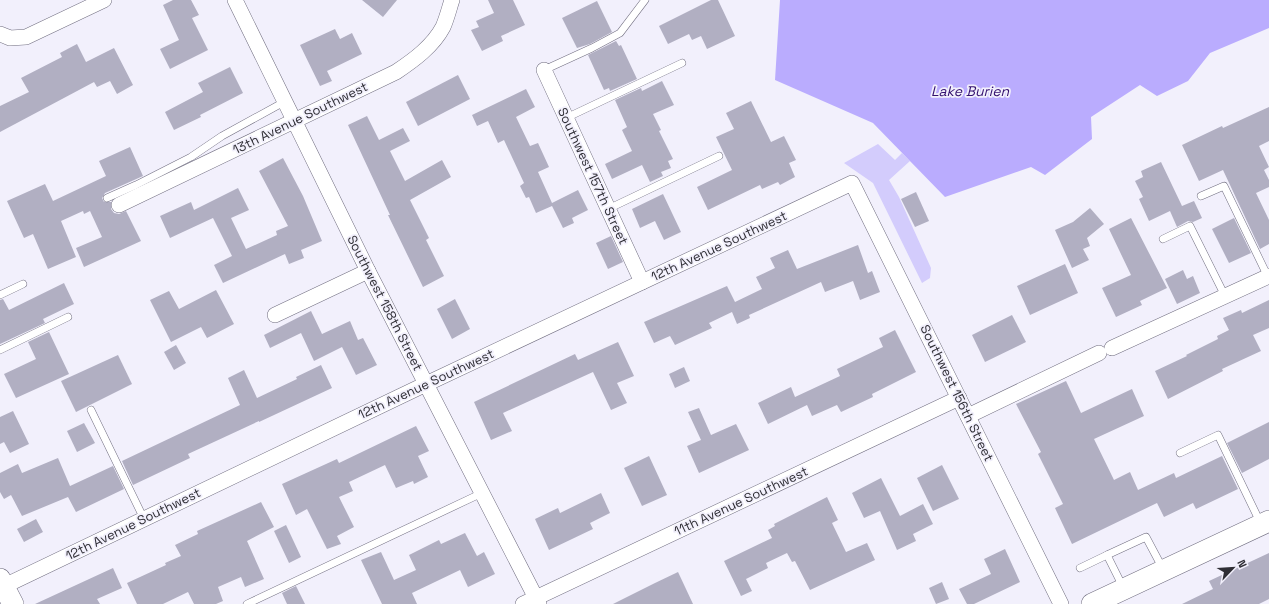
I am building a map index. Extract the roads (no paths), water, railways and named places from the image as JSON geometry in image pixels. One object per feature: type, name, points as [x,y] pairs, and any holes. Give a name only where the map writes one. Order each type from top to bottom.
[{"type":"street","points":[[0,34],[10,38],[26,37],[104,0]]},
{"type":"street","name":"Southwest 158th Street","points":[[235,0],[368,271],[482,493],[532,602]]},
{"type":"street","name":"13th Avenue Southwest","points":[[113,201],[294,121],[396,72],[410,63],[427,47],[443,27],[452,0]]},
{"type":"street","name":"Southwest 157th Street","points":[[544,70],[642,282]]},
{"type":"street","name":"12th Avenue Southwest","points":[[4,589],[144,519],[852,183]]},
{"type":"street","name":"Southwest 156th Street","points":[[852,183],[1061,604]]},
{"type":"street","points":[[275,315],[368,271]]},
{"type":"street","points":[[968,416],[1106,350],[1268,276]]},
{"type":"street","name":"11th Avenue Southwest","points":[[532,602],[959,398]]},
{"type":"street","points":[[1092,604],[1265,522]]},
{"type":"lane","points":[[544,70],[592,48],[620,33],[645,0]]},
{"type":"lane","points":[[566,118],[682,63]]},
{"type":"lane","points":[[113,201],[136,185],[191,157],[222,136],[284,102]]},
{"type":"lane","points":[[608,209],[719,156]]},
{"type":"lane","points":[[1201,196],[1224,186],[1268,276]]},
{"type":"lane","points":[[1162,239],[1190,226],[1225,296]]},
{"type":"lane","points":[[0,295],[23,284]]},
{"type":"lane","points":[[0,350],[68,317]]},
{"type":"lane","points":[[91,410],[144,519]]},
{"type":"lane","points":[[1180,453],[1218,435],[1265,522]]},
{"type":"lane","points":[[247,604],[482,493]]},
{"type":"lane","points":[[1080,568],[1146,537],[1163,571]]},
{"type":"lane","points":[[1107,555],[1124,589]]},
{"type":"water","name":"Lake Burien","points":[[780,0],[1269,0],[1269,28],[1210,53],[1188,81],[1157,96],[1140,85],[1091,117],[1092,139],[1045,175],[1031,167],[945,197],[873,123],[775,80]]}]
